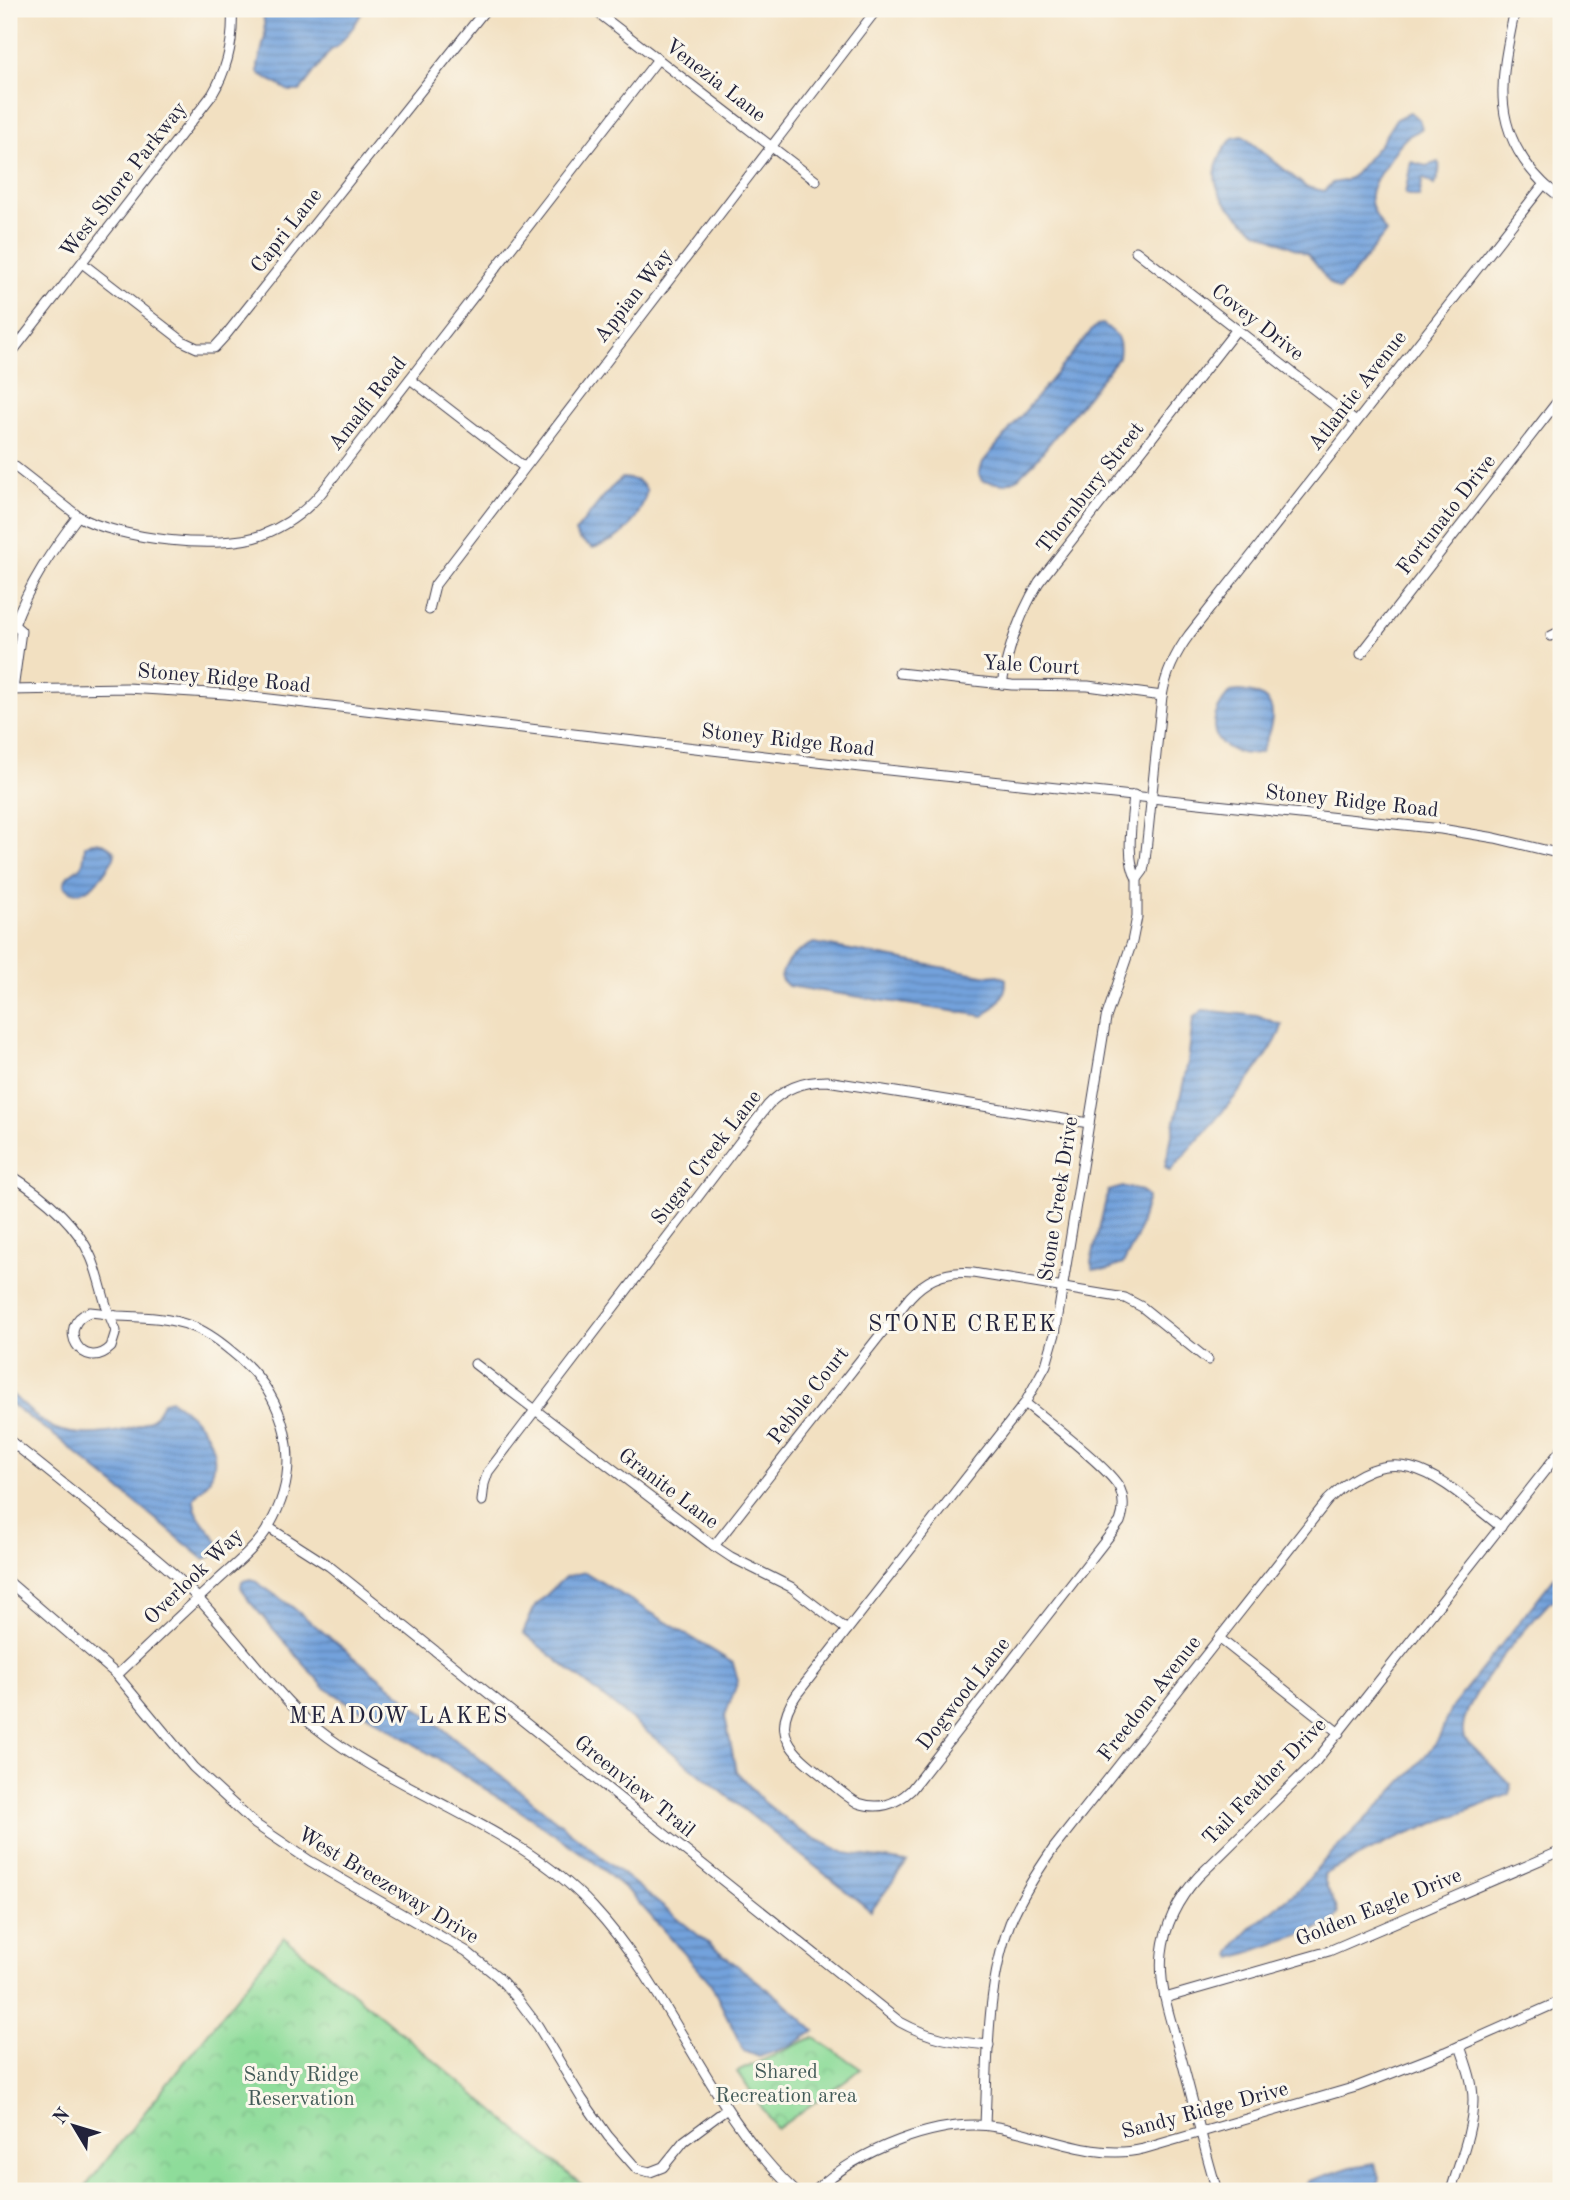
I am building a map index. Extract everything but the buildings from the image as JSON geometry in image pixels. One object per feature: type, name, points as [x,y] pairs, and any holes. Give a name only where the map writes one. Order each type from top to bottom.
[{"type":"street","name":"West Shore Parkway","points":[[9,356],[217,87],[231,46],[232,9]]},
{"type":"street","name":"Capri Lane","points":[[82,263],[184,342],[197,348],[214,348],[486,9]]},
{"type":"street","name":"Venezia Lane","points":[[593,9],[816,181]]},
{"type":"street","name":"Appian Way","points":[[429,610],[435,585],[877,9]]},
{"type":"street","points":[[1516,9],[1503,71],[1505,115],[1519,154],[1544,184],[1561,198]]},
{"type":"street","name":"Amalfi Road","points":[[9,462],[78,516],[109,530],[142,537],[236,541],[260,536],[291,519],[314,501],[658,59]]},
{"type":"street","name":"Atlantic Avenue","points":[[1151,797],[1162,696],[1169,669],[1181,646],[1544,184]]},
{"type":"street","name":"Covey Drive","points":[[1136,251],[1356,422]]},
{"type":"street","name":"Thornbury Street","points":[[1002,684],[1016,629],[1040,582],[1237,330]]},
{"type":"street","points":[[410,379],[524,467]]},
{"type":"street","name":"Fortunato Drive","points":[[1361,654],[1561,397]]},
{"type":"street","points":[[9,723],[11,690],[21,631],[12,626],[39,572],[78,516]]},
{"type":"street","points":[[1551,636],[1561,631]]},
{"type":"street","name":"Yale Court","points":[[899,673],[1002,684],[1088,686],[1162,696]]},
{"type":"street","name":"Stoney Ridge Road","points":[[11,690],[127,688],[226,694],[1473,833],[1561,854]]},
{"type":"street","name":"Stone Creek Drive","points":[[847,1630],[1025,1404],[1036,1386],[1050,1352],[1107,1018],[1132,942],[1137,917],[1137,879],[1132,867],[1131,835],[1134,795]]},
{"type":"street","name":"Stone Creek Drive","points":[[1137,879],[1143,871],[1151,797]]},
{"type":"street","name":"Sugar Creek Lane","points":[[482,1501],[488,1472],[768,1105],[787,1090],[808,1082],[835,1082],[1089,1123]]},
{"type":"street","name":"Overlook Way","points":[[9,1174],[57,1210],[76,1231],[93,1263],[108,1314],[116,1331],[111,1347],[97,1355],[79,1349],[75,1344],[73,1331],[79,1319],[90,1312],[108,1314],[117,1316],[161,1318],[196,1328],[219,1341],[248,1364],[260,1378],[278,1409],[287,1441],[284,1490],[268,1527],[248,1552],[117,1675]]},
{"type":"street","name":"Pebble Court","points":[[714,1546],[910,1297],[923,1284],[939,1276],[962,1272],[1130,1300],[1209,1360]]},
{"type":"street","name":"Granite Lane","points":[[474,1364],[714,1546],[791,1587],[847,1630]]},
{"type":"street","name":"Dogwood Lane","points":[[847,1630],[790,1703],[784,1718],[785,1735],[798,1756],[850,1798],[867,1806],[883,1806],[911,1790],[1120,1522],[1124,1510],[1123,1498],[1113,1478],[1025,1404]]},
{"type":"street","points":[[9,1440],[174,1574],[314,1727],[366,1763],[523,1851],[580,1895],[604,1920],[630,1954],[755,2149],[795,2191]]},
{"type":"street","name":"Tail Feather Drive","points":[[1217,2191],[1165,1998],[1163,1945],[1173,1914],[1198,1877],[1306,1772],[1339,1733],[1561,1450]]},
{"type":"street","name":"Freedom Avenue","points":[[985,2125],[992,1994],[1011,1921],[1031,1883],[1053,1849],[1328,1500],[1346,1484],[1365,1473],[1399,1466],[1423,1471],[1441,1480],[1500,1527]]},
{"type":"street","name":"Greenview Trail","points":[[268,1527],[321,1560],[886,2011],[911,2028],[935,2038],[989,2045]]},
{"type":"street","name":"West Breezeway Drive","points":[[9,1582],[117,1675],[193,1767],[255,1824],[310,1861],[466,1951],[498,1977],[538,2026],[608,2136],[637,2169],[650,2172],[663,2167],[690,2136],[727,2109]]},
{"type":"street","points":[[1219,1638],[1339,1733]]},
{"type":"street","name":"Golden Eagle Drive","points":[[1165,1998],[1329,1951],[1561,1851]]},
{"type":"street","name":"Sandy Ridge Drive","points":[[815,2191],[847,2165],[909,2138],[953,2126],[985,2125],[1114,2153],[1126,2153],[1356,2087],[1460,2046],[1561,2001]]},
{"type":"street","points":[[1451,2191],[1473,2110],[1471,2082],[1460,2046]]},
{"type":"green space","name":"Sandy Ridge Reservation","points":[[284,1937],[380,2015],[589,2191],[82,2191]]},
{"type":"green space","name":"Shared Recreation area","points":[[814,2037],[861,2069],[777,2129],[737,2072]]},
{"type":"water","points":[[263,9],[364,9],[354,26],[338,46],[330,51],[300,91],[289,91],[258,73],[265,36]]},
{"type":"water","points":[[1410,112],[1419,119],[1422,128],[1399,145],[1372,190],[1374,212],[1386,232],[1339,290],[1329,282],[1307,254],[1257,231],[1248,224],[1230,208],[1218,189],[1216,169],[1219,159],[1233,138],[1243,136],[1306,187],[1324,191],[1332,183],[1353,176],[1380,144],[1396,119]]},
{"type":"water","points":[[1411,162],[1426,166],[1439,162],[1436,182],[1434,185],[1423,178],[1419,197],[1405,194]]},
{"type":"water","points":[[1103,324],[1117,338],[1120,346],[1119,357],[1036,460],[1017,479],[1004,484],[982,481],[979,474],[983,462],[1091,331],[1097,325]]},
{"type":"water","points":[[622,478],[640,482],[647,491],[639,512],[621,534],[593,548],[579,539],[575,532]]},
{"type":"water","points":[[1230,692],[1254,693],[1263,698],[1272,711],[1270,730],[1261,752],[1254,754],[1241,753],[1224,746],[1215,732],[1215,716],[1219,708]]},
{"type":"water","points":[[92,842],[111,848],[115,853],[114,858],[93,886],[79,893],[71,891],[64,886],[65,881],[82,864],[85,846]]},
{"type":"water","points":[[814,943],[988,976],[998,975],[1006,979],[1005,991],[984,1016],[788,986],[781,979],[784,967],[797,953]]},
{"type":"water","points":[[1203,1010],[1258,1016],[1282,1025],[1277,1039],[1251,1077],[1170,1171],[1165,1167],[1188,1062],[1193,1018]]},
{"type":"water","points":[[1123,1187],[1142,1191],[1148,1197],[1137,1237],[1123,1264],[1107,1270],[1093,1269],[1091,1262],[1108,1191]]},
{"type":"water","points":[[9,1392],[50,1426],[79,1434],[107,1433],[134,1427],[155,1416],[163,1402],[171,1400],[181,1407],[199,1424],[211,1444],[214,1468],[208,1482],[194,1497],[194,1504],[199,1517],[221,1546],[212,1556],[204,1559],[59,1439],[9,1403]]},
{"type":"water","points":[[1561,1569],[1561,1605],[1554,1600],[1550,1602],[1510,1647],[1481,1687],[1464,1724],[1464,1738],[1510,1784],[1510,1794],[1388,1842],[1324,1874],[1338,1914],[1331,1924],[1233,1958],[1230,1955],[1245,1934],[1297,1891],[1424,1758],[1439,1737],[1452,1707]]},
{"type":"water","points":[[585,1572],[733,1663],[738,1681],[725,1716],[736,1771],[763,1801],[800,1831],[845,1853],[907,1862],[871,1911],[523,1633],[535,1606],[565,1577]]},
{"type":"water","points":[[252,1579],[291,1606],[778,1997],[815,2031],[792,2045],[759,2057],[744,2051],[710,1982],[631,1894],[594,1862],[531,1818],[324,1687],[249,1601],[241,1587],[242,1581]]},
{"type":"water","points":[[1375,2163],[1380,2178],[1376,2191],[1302,2191],[1308,2181],[1351,2167]]},
{"type":"district","name":"STONE CREEK","points":[[963,1324]]},
{"type":"district","name":"MEADOW LAKES","points":[[399,1716]]}]
